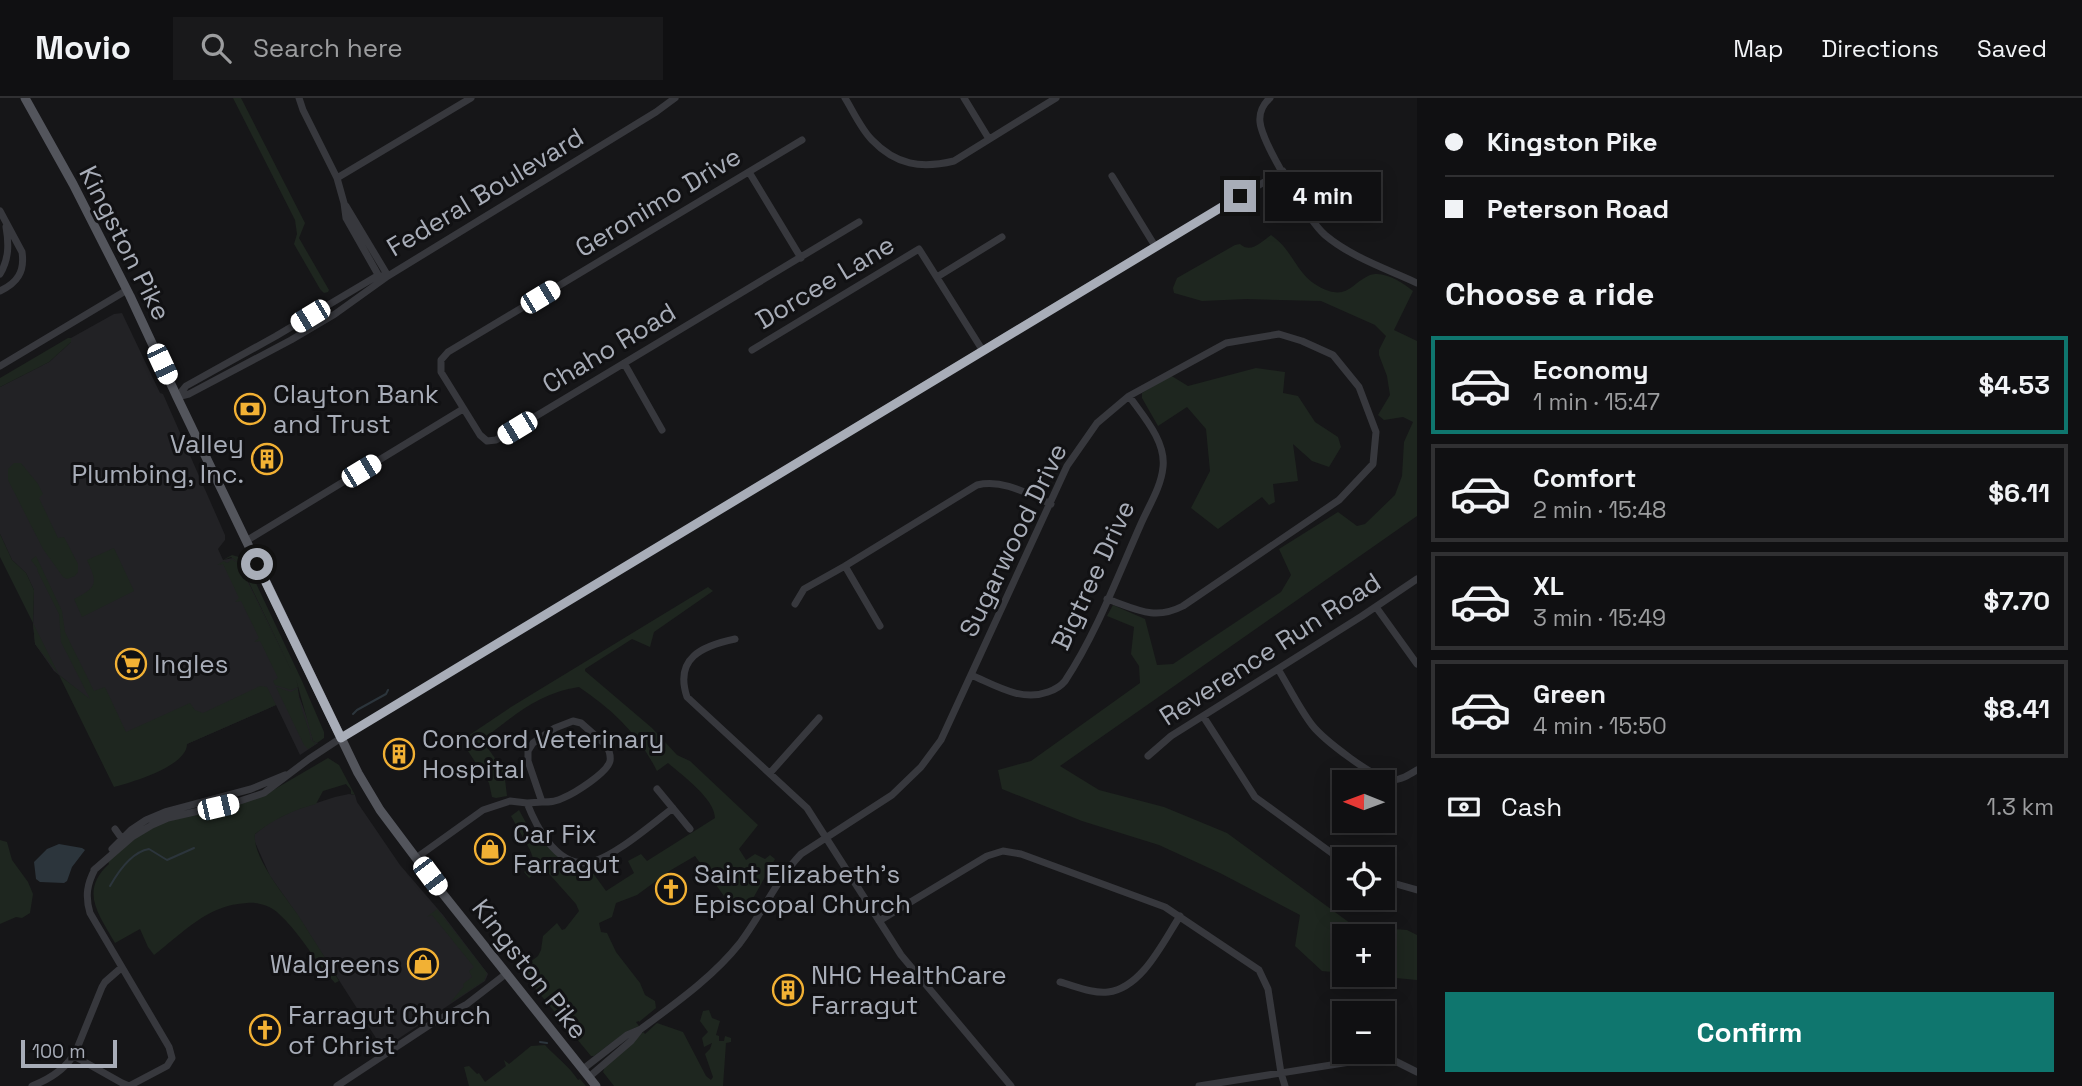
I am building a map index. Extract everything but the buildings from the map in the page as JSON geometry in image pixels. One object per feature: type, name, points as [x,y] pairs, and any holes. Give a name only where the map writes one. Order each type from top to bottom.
[{"type":"main road","name":"Kingston Pike","points":[[25,98],[127,290],[358,774],[380,810],[416,858],[596,1086]]},
{"type":"street","points":[[299,98],[337,178],[344,203],[383,278]]},
{"type":"street","points":[[337,178],[471,98]]},
{"type":"street","name":"Federal Boulevard","points":[[177,397],[189,394],[292,340],[335,314],[383,278],[675,98]]},
{"type":"street","points":[[845,98],[870,139],[893,157],[916,165],[954,161],[1056,98]]},
{"type":"street","points":[[964,98],[989,139]]},
{"type":"street","points":[[1270,98],[1263,105],[1260,120],[1267,142],[1323,233],[1356,254],[1417,283]]},
{"type":"street","name":"Geronimo Drive","points":[[463,409],[442,372],[440,360],[448,352],[802,140]]},
{"type":"street","points":[[74,1056],[129,1086],[167,1066],[171,1060],[169,1047],[90,913],[87,901],[88,885],[94,870],[124,841],[168,818],[201,807],[234,803],[264,793],[341,738],[1283,171]]},
{"type":"street","points":[[749,172],[801,258]]},
{"type":"street","points":[[1112,176],[1155,246]]},
{"type":"street","points":[[0,211],[22,252],[23,267],[16,280],[0,291]]},
{"type":"street","points":[[0,274],[9,244],[4,220]]},
{"type":"street","name":"Chaho Road","points":[[463,409],[480,435],[487,441],[496,440],[859,222]]},
{"type":"street","points":[[983,351],[937,277],[1002,237]]},
{"type":"street","name":"Dorcee Lane","points":[[752,350],[919,249],[937,277]]},
{"type":"street","points":[[0,366],[127,290]]},
{"type":"street","name":"Sugarwood Drive","points":[[586,1073],[723,963],[741,942],[789,866],[801,854],[892,795],[921,767],[941,740],[1067,466],[1097,423],[1129,396],[1226,344],[1279,334],[1334,355],[1359,387],[1376,432],[1373,464],[1339,500],[1170,614],[1154,615],[1107,599]]},
{"type":"street","points":[[624,363],[662,430]]},
{"type":"street","name":"Bigtree Drive","points":[[971,676],[1019,695],[1035,696],[1051,692],[1063,684],[1107,599],[1158,487],[1164,466],[1162,448],[1129,396]]},
{"type":"street","points":[[246,541],[463,409]]},
{"type":"street","points":[[795,604],[804,589],[977,485],[991,482],[1000,484],[1051,503]]},
{"type":"street","points":[[845,566],[880,626]]},
{"type":"street","name":"Reverence Run Road","points":[[1148,756],[1171,736],[1417,579]]},
{"type":"street","points":[[1376,607],[1417,664]]},
{"type":"street","points":[[735,639],[713,644],[693,656],[684,669],[682,683],[687,697],[807,808],[879,921],[920,979],[1011,1086]]},
{"type":"street","points":[[1278,669],[1312,725],[1338,748],[1385,779],[1398,779],[1417,770]]},
{"type":"street","points":[[1203,716],[1255,797],[1332,853]]},
{"type":"street","points":[[770,773],[819,718]]},
{"type":"street","points":[[416,858],[483,810],[510,801],[527,803],[551,802],[564,798],[607,768],[610,760],[608,749],[581,723],[573,721],[555,728],[533,743],[528,751],[528,761],[542,802]]},
{"type":"street","points":[[657,789],[690,829]]},
{"type":"street","points":[[527,803],[545,838],[556,850],[574,862],[582,863],[606,856],[673,808]]},
{"type":"street","points":[[115,829],[124,841]]},
{"type":"street","points":[[879,921],[987,856],[1003,851],[1021,854],[1165,907],[1259,970],[1268,989],[1284,1086]]},
{"type":"street","points":[[1395,884],[1417,890]]},
{"type":"street","points":[[1060,982],[1088,990],[1108,992],[1127,986],[1142,974],[1180,916]]},
{"type":"street","points":[[32,1086],[57,1073],[74,1056],[105,982],[121,968]]},
{"type":"street","points":[[337,1086],[467,1003],[507,973]]},
{"type":"street","points":[[1199,1086],[1376,1058],[1395,1061],[1417,1072]]},
{"type":"shaded area","points":[[233,98],[241,98],[305,223],[299,238],[328,292],[324,293],[320,289],[294,244],[297,234],[295,220]]},
{"type":"shaded area","points":[[1271,235],[1280,242],[1309,280],[1329,291],[1346,291],[1368,276],[1379,274],[1398,280],[1413,291],[1394,330],[1417,341],[1417,516],[1060,766],[1099,790],[1164,807],[1227,833],[1351,924],[1332,924],[1332,972],[1322,971],[1295,946],[1300,915],[1159,845],[1082,821],[1002,789],[998,770],[1031,761],[1140,683],[1139,666],[1131,654],[1134,627],[1107,616],[1113,605],[1145,619],[1157,665],[1173,664],[1281,592],[1291,575],[1279,549],[1338,512],[1357,526],[1365,524],[1395,495],[1402,476],[1404,442],[1413,422],[1403,417],[1384,420],[1378,415],[1390,395],[1387,376],[1379,355],[1386,336],[1375,325],[1321,301],[1202,301],[1174,293],[1177,278],[1235,245],[1248,248],[1260,244]]},
{"type":"shaded area","points":[[122,313],[160,393],[163,394],[225,535],[225,540],[218,549],[223,560],[233,558],[239,563],[296,679],[313,741],[318,743],[300,755],[276,705],[187,744],[130,744],[91,701],[54,671],[35,644],[34,590],[26,573],[12,560],[0,534],[0,387],[49,362],[71,342],[71,338],[114,314]]},
{"type":"shaded area","points":[[71,338],[71,342],[49,362],[0,387],[0,378]]},
{"type":"shaded area","points":[[1256,368],[1285,372],[1283,393],[1298,396],[1315,422],[1338,437],[1341,447],[1329,467],[1312,461],[1293,444],[1298,481],[1273,484],[1275,502],[1269,505],[1262,497],[1218,529],[1191,508],[1210,471],[1206,429],[1187,407],[1158,426],[1142,398],[1142,393],[1170,375],[1188,386]]},
{"type":"shaded area","points":[[14,463],[21,463],[38,484],[43,494],[39,498],[58,538],[64,537],[78,564],[75,576],[67,579],[63,577],[43,549],[8,480],[8,469]]},
{"type":"shaded area","points":[[0,534],[12,560],[26,573],[34,590],[33,623],[0,557]]},
{"type":"shaded area","points":[[114,548],[134,591],[82,617],[74,599],[93,584],[93,575],[87,560]]},
{"type":"shaded area","points":[[232,555],[239,557],[253,577],[302,681],[324,732],[324,738],[317,743],[313,741],[296,679],[298,687],[291,690],[275,685],[273,681],[278,678],[260,641],[254,642],[259,638],[241,601],[235,602],[239,598],[223,564],[217,565],[224,561],[227,563],[231,559],[238,563],[292,672],[240,564],[231,557],[223,560]]},
{"type":"shaded area","points":[[36,556],[62,611],[65,632],[94,691],[105,687],[126,732],[190,703],[195,710],[203,713],[260,686],[267,687],[276,705],[187,744],[185,752],[178,759],[158,772],[114,787],[59,675],[90,699],[61,642],[59,614],[31,560]]},
{"type":"shaded area","points":[[708,587],[713,591],[654,632],[650,647],[632,639],[585,671],[652,728],[677,755],[690,761],[758,825],[739,849],[746,860],[755,854],[765,859],[770,855],[775,859],[751,902],[740,906],[724,896],[695,856],[637,895],[616,903],[612,917],[599,923],[601,932],[607,933],[616,952],[640,983],[645,995],[655,1001],[656,1008],[636,1022],[639,1026],[591,1056],[520,970],[538,956],[543,936],[557,923],[562,930],[565,929],[579,911],[576,904],[543,867],[529,878],[524,872],[535,863],[511,816],[519,810],[537,843],[542,841],[564,859],[590,869],[606,891],[634,873],[628,861],[641,854],[647,861],[715,818],[714,811],[697,788],[668,763],[657,771],[624,724],[603,704],[579,687],[539,700],[482,740],[504,771],[507,796],[492,797],[489,783],[466,748],[468,736]]},
{"type":"shaded area","points":[[33,623],[59,675],[35,644]]},
{"type":"shaded area","points":[[276,687],[291,692],[298,688],[311,740],[316,744],[308,749],[304,745]]},
{"type":"shaded area","points":[[328,758],[339,765],[355,795],[351,794],[346,784],[323,791],[316,804],[284,816],[255,834],[255,843],[270,876],[339,981],[335,983],[327,974],[285,920],[274,910],[259,904],[233,905],[208,914],[154,955],[140,929],[115,943],[98,913],[93,893],[100,874],[109,864],[108,861],[136,837],[162,823],[263,796]]},
{"type":"shaded area","points":[[349,794],[355,795],[357,802],[400,865],[488,974],[485,981],[383,1049],[270,876],[254,840],[255,834],[270,822],[295,810]]},
{"type":"shaded area","points":[[0,840],[7,842],[12,860],[33,894],[30,913],[0,924]]},
{"type":"shaded area","points":[[59,844],[85,850],[72,867],[67,881],[40,882],[36,879],[34,862],[47,849]]},
{"type":"shaded area","points":[[437,909],[487,973],[484,981],[450,1003],[463,984],[472,977],[469,971],[474,967],[432,915],[427,917]]},
{"type":"shaded area","points":[[1395,929],[1407,930],[1417,935],[1417,980],[1395,978]]},
{"type":"shaded area","points":[[709,1010],[712,1018],[720,1021],[716,1035],[719,1036],[719,1041],[724,1041],[725,1036],[731,1038],[731,1042],[726,1043],[723,1086],[614,1086],[603,1072],[605,1066],[657,1023],[683,1032],[706,1076],[711,1080],[713,1077],[705,1054],[712,1043],[704,1047],[702,1038],[708,1032],[700,1021],[703,1011]]},
{"type":"shaded area","points":[[545,1045],[586,1086],[469,1086],[464,1067],[469,1066],[479,1073],[485,1082],[506,1066],[504,1060],[509,1064],[531,1046]]},
{"type":"waterway","points":[[353,714],[386,694],[388,690]]},
{"type":"waterway","points":[[110,886],[126,863],[142,851],[149,849],[167,860],[194,848]]},
{"type":"waterway","points":[[540,1042],[547,1043]]},
{"type":"place","name":"Clayton Bank and Trust","points":[[250,409]]},
{"type":"place","name":"Valley Plumbing, Inc.","points":[[267,459]]},
{"type":"place","name":"Ingles","points":[[131,664]]},
{"type":"place","name":"Concord Veterinary Hospital","points":[[399,754]]},
{"type":"place","name":"Car Fix Farragut","points":[[490,849]]},
{"type":"place","name":"Saint Elizabeth's Episcopal Church","points":[[671,889]]},
{"type":"place","name":"Walgreens","points":[[423,964]]},
{"type":"place","name":"NHC HealthCare Farragut","points":[[788,990]]},
{"type":"place","name":"Farragut Church of Christ","points":[[265,1030]]},
{"type":"route","points":[[257,564],[341,738],[1240,196]]}]
